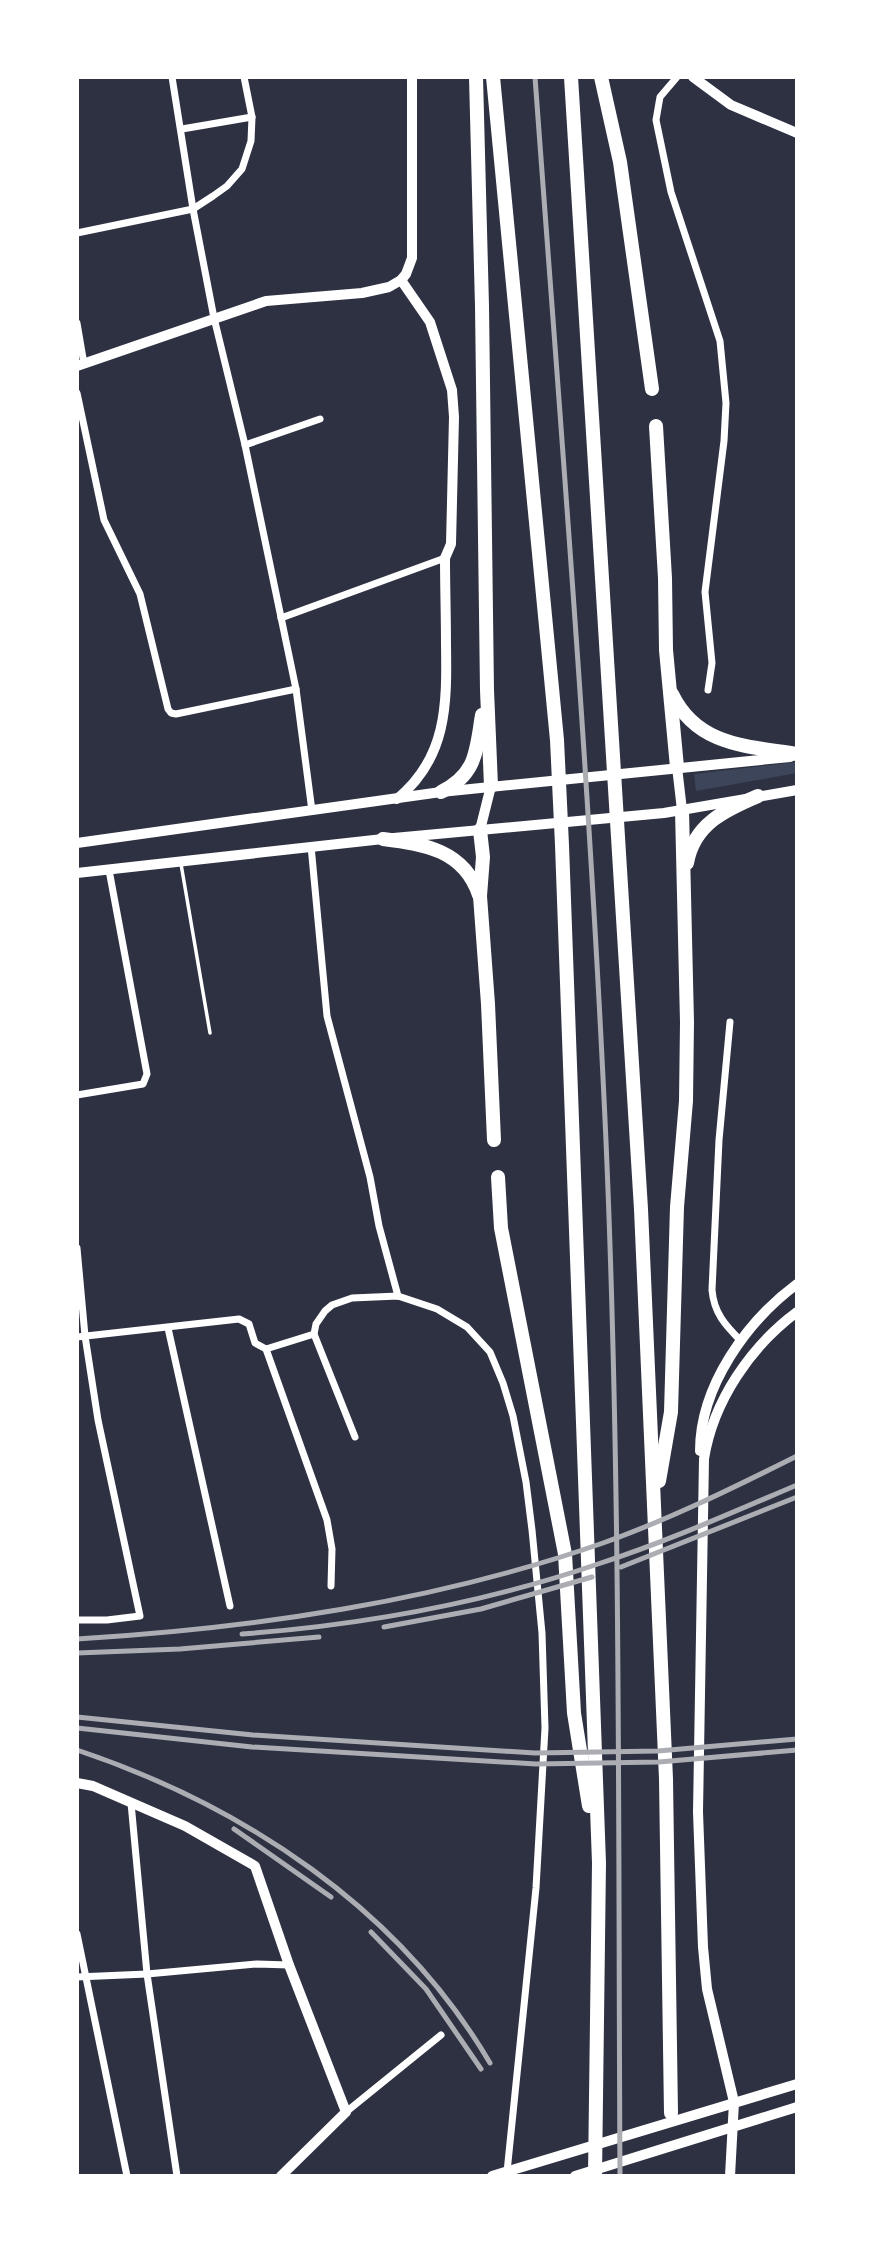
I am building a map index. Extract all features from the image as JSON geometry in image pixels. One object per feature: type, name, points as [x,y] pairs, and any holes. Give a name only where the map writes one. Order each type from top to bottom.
[{"type":"highway","points":[[476,77],[491,786]]},
{"type":"highway","points":[[493,77],[558,760],[599,1863],[595,2176]]},
{"type":"highway","points":[[571,77],[640,1195],[666,1779],[671,2113]]},
{"type":"highway","points":[[601,77],[620,162],[652,389]]},
{"type":"highway","points":[[656,426],[669,686],[677,767]]},
{"type":"highway","points":[[669,686],[684,713],[705,732],[737,744],[797,755]]},
{"type":"highway","points":[[441,792],[463,778],[476,753],[487,690]]},
{"type":"highway","points":[[684,882],[688,856],[694,841],[706,825],[731,807],[758,796]]},
{"type":"highway","points":[[654,1506],[671,1412],[677,1220],[686,1101],[682,810]]},
{"type":"highway","points":[[480,830],[483,857],[480,896],[494,1140]]},
{"type":"highway","points":[[383,839],[436,848],[464,868],[474,881],[480,896]]},
{"type":"highway","points":[[498,1177],[501,1228],[565,1554],[574,1713],[599,1863]]},
{"type":"main road","points":[[77,843],[441,792],[797,755]]},
{"type":"main road","points":[[677,767],[682,810]]},
{"type":"main road","points":[[480,830],[491,786]]},
{"type":"main road","points":[[77,873],[311,846],[682,810],[797,790]]},
{"type":"main road","points":[[492,2176],[699,2111],[797,2084]]},
{"type":"main road","points":[[575,2176],[797,2108]]},
{"type":"street","points":[[172,77],[193,209],[215,318],[246,446],[296,689],[312,811]]},
{"type":"street","points":[[77,233],[193,209],[227,186],[242,169],[251,141],[252,117],[244,77]]},
{"type":"street","points":[[77,323],[80,365],[271,300],[362,293],[389,287],[401,280],[412,258],[412,77]]},
{"type":"street","points":[[677,77],[656,105],[656,120],[671,192],[720,341],[726,403],[724,441],[705,592],[712,663],[708,690]]},
{"type":"street","points":[[693,77],[731,105],[797,133]]},
{"type":"street","points":[[182,129],[252,117]]},
{"type":"street","points":[[397,799],[410,788],[426,766],[444,720],[447,691],[445,558],[451,544],[454,403],[430,322],[401,280]]},
{"type":"street","points":[[77,393],[104,520],[141,594],[168,709],[176,714],[296,689]]},
{"type":"street","points":[[246,446],[320,419]]},
{"type":"street","points":[[281,618],[445,558]]},
{"type":"street","points":[[311,846],[327,1016],[398,1296]]},
{"type":"street","points":[[77,1095],[143,1084],[147,1074],[109,870]]},
{"type":"street","points":[[730,1022],[719,1140],[712,1290],[717,1313],[741,1341]]},
{"type":"street","points":[[77,1248],[81,1336],[140,1616],[77,1620]]},
{"type":"street","points":[[730,2176],[734,2102],[707,1989],[703,1947],[698,1812],[702,1483],[700,1443],[706,1409],[715,1386],[741,1341],[762,1314],[797,1284]]},
{"type":"street","points":[[355,1437],[314,1334],[320,1317],[332,1305],[352,1298],[398,1296],[419,1302],[454,1317],[480,1339],[490,1352],[513,1416],[529,1506],[542,1633],[545,1705],[544,1771],[534,1901],[507,2173]]},
{"type":"street","points":[[702,1483],[710,1428],[729,1390],[757,1350],[797,1312]]},
{"type":"street","points":[[81,1336],[239,1319],[249,1324],[258,1347],[266,1349],[314,1334]]},
{"type":"street","points":[[168,1328],[230,1606]]},
{"type":"street","points":[[266,1349],[327,1520],[332,1549],[331,1586]]},
{"type":"street","points":[[77,1783],[93,1786],[185,1826],[256,1866],[289,1965],[346,2112]]},
{"type":"street","points":[[131,1803],[147,1974],[177,2176]]},
{"type":"street","points":[[77,1934],[81,1977],[127,2176]]},
{"type":"street","points":[[81,1977],[257,1964],[289,1965]]},
{"type":"street","points":[[281,2176],[346,2112],[441,2035]]},
{"type":"lane","points":[[181,862],[210,1033]]},
{"type":"shaded area","points":[[797,762],[797,773],[696,791],[694,774]]},
{"type":"railway","points":[[535,77],[583,742],[606,1141],[616,1529],[620,2176]]},
{"type":"railway","points":[[77,1639],[211,1628],[277,1619],[343,1609],[475,1581],[539,1564],[628,1534],[701,1503],[797,1456]]},
{"type":"railway","points":[[242,1634],[378,1618],[511,1590],[648,1546],[797,1485]]},
{"type":"railway","points":[[621,1567],[797,1497]]},
{"type":"railway","points":[[384,1627],[481,1609],[592,1577]]},
{"type":"railway","points":[[77,1653],[180,1649],[319,1637]]},
{"type":"railway","points":[[77,1717],[253,1735],[535,1753],[658,1751],[797,1739]]},
{"type":"railway","points":[[77,1728],[252,1747],[536,1764],[659,1762],[797,1750]]},
{"type":"railway","points":[[77,1750],[139,1773],[199,1801],[257,1833],[312,1869],[363,1911],[411,1957],[453,2007],[490,2063]]},
{"type":"railway","points":[[234,1829],[331,1897]]},
{"type":"railway","points":[[371,1932],[426,1989],[481,2069]]}]
